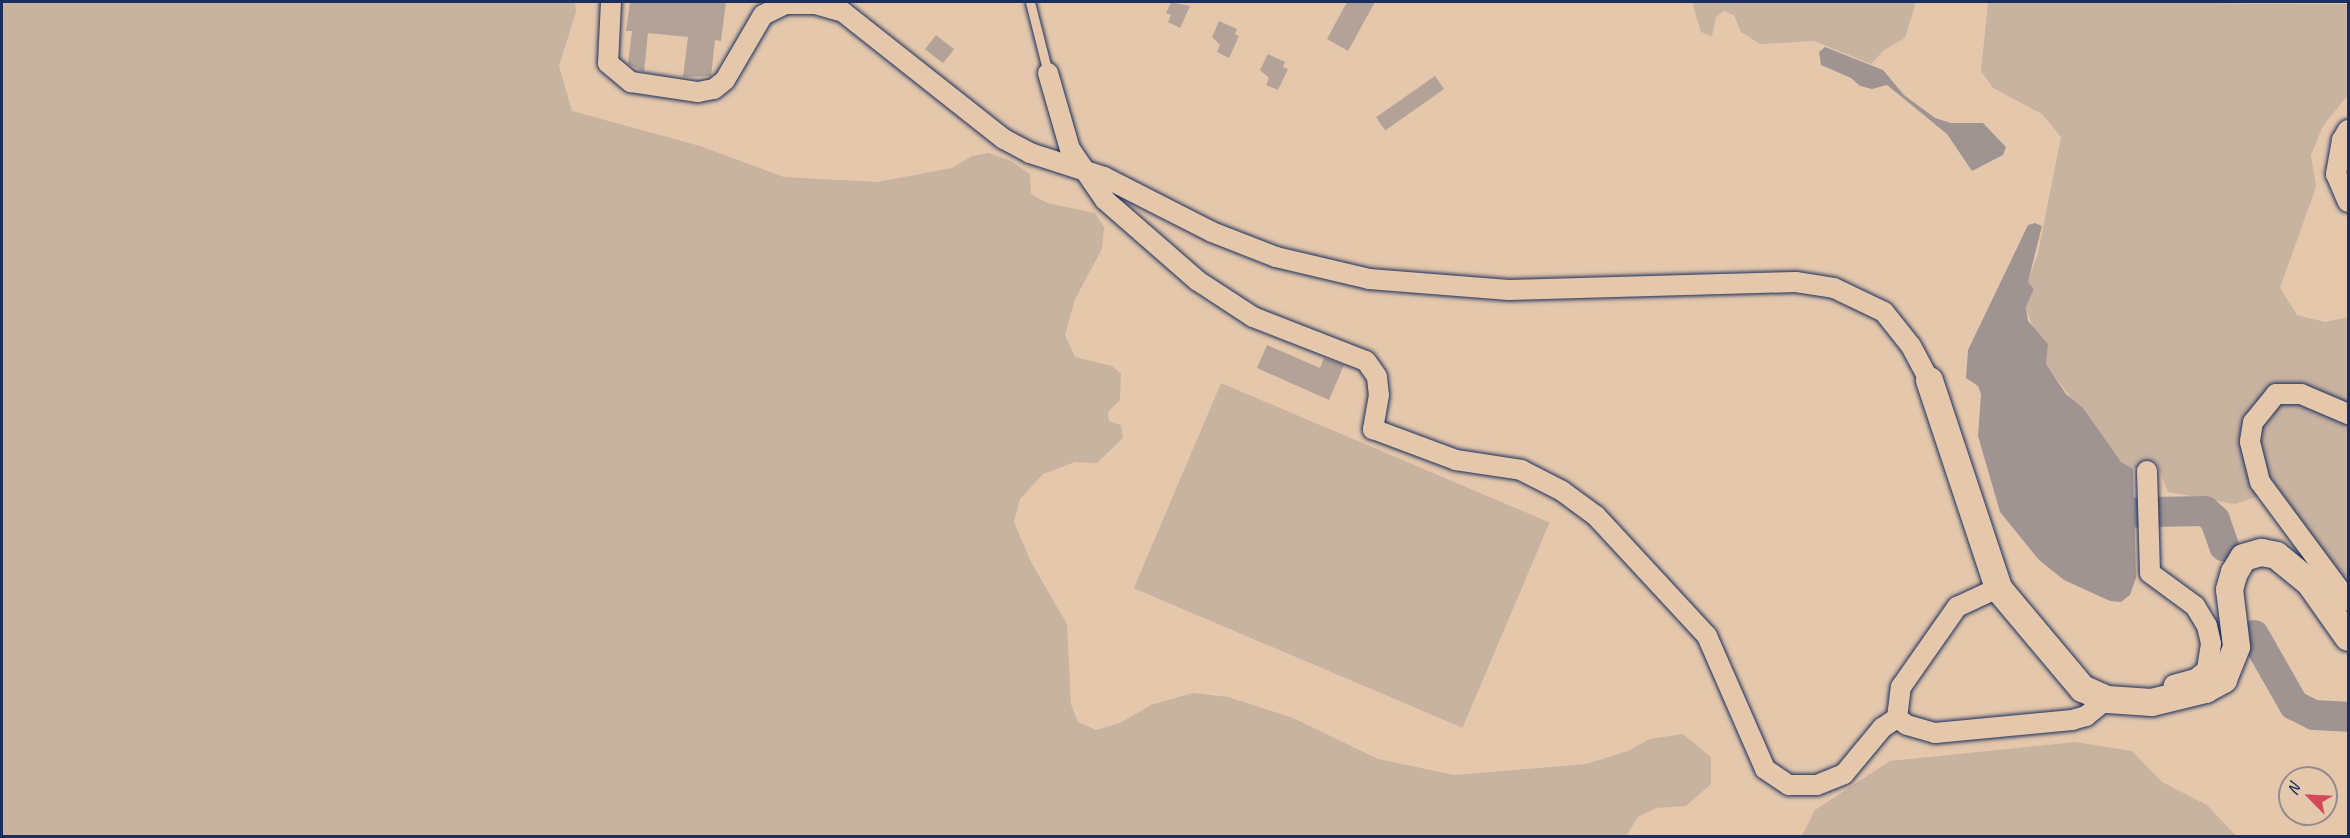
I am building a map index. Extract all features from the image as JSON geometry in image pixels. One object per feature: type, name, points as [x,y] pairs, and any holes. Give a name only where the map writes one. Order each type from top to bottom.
[{"type":"street","points":[[610,2],[608,63],[631,82],[698,92],[714,89],[725,80],[763,15],[786,4],[815,4],[843,12],[1004,139],[1030,153],[1104,177],[1212,232],[1276,257],[1368,279],[1509,290],[1796,282],[1834,288],[1884,312],[1911,345],[1929,381],[1998,588],[2082,688],[2107,699],[2151,702],[2205,689],[2223,679],[2236,646],[2229,589],[2243,557],[2261,552],[2276,555],[2293,567],[2326,603],[2349,637]]},
{"type":"street","points":[[1048,73],[1070,149],[1105,200],[1140,232],[1216,293],[1253,317],[1366,361],[1377,377],[1379,395],[1373,429],[1456,460],[1521,470],[1562,491],[1596,516],[1707,636],[1765,769],[1789,785],[1817,786],[1844,774],[1882,728],[1897,718],[1901,687],[1956,607],[1998,588]]},
{"type":"street","points":[[2349,130],[2342,140],[2336,174],[2349,202]]},
{"type":"street","points":[[2349,414],[2301,394],[2276,394],[2253,422],[2250,442],[2260,482],[2275,507],[2349,601]]},
{"type":"street","points":[[2147,471],[2150,573],[2195,606],[2207,626],[2211,644],[2207,670],[2196,679],[2163,688],[2151,702]]},
{"type":"street","points":[[1897,718],[1907,725],[1935,733],[2072,720],[2086,716],[2107,699]]},
{"type":"lane","points":[[1030,2],[1048,73]]},
{"type":"shaded area","points":[[2,2],[575,2],[576,12],[559,66],[572,111],[700,146],[784,177],[877,182],[952,168],[972,156],[989,153],[1011,161],[1030,174],[1031,194],[1047,203],[1095,213],[1104,227],[1102,249],[1075,299],[1065,335],[1075,357],[1112,366],[1121,374],[1120,400],[1108,412],[1109,421],[1121,425],[1123,438],[1097,463],[1075,462],[1043,474],[1020,499],[1014,522],[1031,562],[1067,624],[1071,704],[1078,722],[1096,730],[1120,723],[1151,705],[1193,693],[1228,697],[1293,718],[1378,759],[1454,775],[1586,764],[1628,751],[1650,739],[1683,734],[1711,757],[1711,784],[1686,806],[1656,808],[1638,817],[1626,836],[2,836]]},
{"type":"shaded area","points":[[1692,2],[1916,2],[1905,38],[1884,50],[1871,64],[1814,41],[1760,44],[1741,32],[1734,15],[1724,11],[1716,17],[1712,36],[1701,32]]},
{"type":"shaded area","points":[[1988,2],[2348,4],[2348,95],[2323,126],[2311,155],[2316,187],[2280,288],[2297,315],[2325,322],[2348,317],[2348,638],[2271,492],[2235,504],[2168,492],[2156,462],[2133,469],[2121,462],[2045,364],[2048,344],[2034,332],[2026,307],[2034,289],[2028,282],[2038,253],[2061,137],[2042,114],[1993,88],[1981,71]]},
{"type":"shaded area","points":[[1825,47],[1883,70],[1904,95],[1935,118],[1951,123],[1983,123],[2006,147],[2003,155],[1972,171],[1947,134],[1887,85],[1872,89],[1860,86],[1851,78],[1821,65],[1819,52]]},
{"type":"shaded area","points":[[2035,223],[2042,226],[2028,282],[2034,289],[2026,307],[2028,321],[2048,344],[2046,364],[2066,394],[2083,408],[2121,462],[2133,469],[2136,578],[2130,595],[2121,602],[2110,601],[2064,580],[2039,560],[2000,512],[1978,436],[1981,394],[1978,386],[1966,378],[1968,350],[2028,225]]},
{"type":"shaded area","points":[[1221,383],[1550,522],[1462,728],[1134,588]]},
{"type":"shaded area","points":[[2075,742],[2132,751],[2162,782],[2207,805],[2236,836],[1802,836],[1815,810],[1890,761]]},
{"type":"building","points":[[630,2],[726,2],[721,41],[715,40],[711,76],[683,77],[688,37],[648,33],[644,72],[628,64],[632,31],[626,31]]},
{"type":"building","points":[[1171,2],[1190,6],[1180,28],[1168,22],[1171,15],[1166,13]]},
{"type":"building","points":[[1347,2],[1375,2],[1348,51],[1327,39]]},
{"type":"building","points":[[1219,21],[1237,29],[1235,34],[1239,36],[1229,58],[1217,52],[1220,45],[1212,37]]},
{"type":"building","points":[[936,35],[954,49],[943,63],[925,49]]},
{"type":"building","points":[[1268,54],[1285,62],[1283,67],[1288,69],[1278,90],[1266,85],[1269,78],[1260,70]]},
{"type":"building","points":[[1435,76],[1444,89],[1385,130],[1376,117]]},
{"type":"building","points":[[1267,345],[1320,368],[1324,358],[1344,365],[1329,400],[1257,368]]},
{"type":"waterway","points":[[2096,506],[2106,513],[2205,511],[2215,520],[2224,546]]},
{"type":"waterway","points":[[2254,635],[2294,705],[2314,715],[2348,717]]}]
